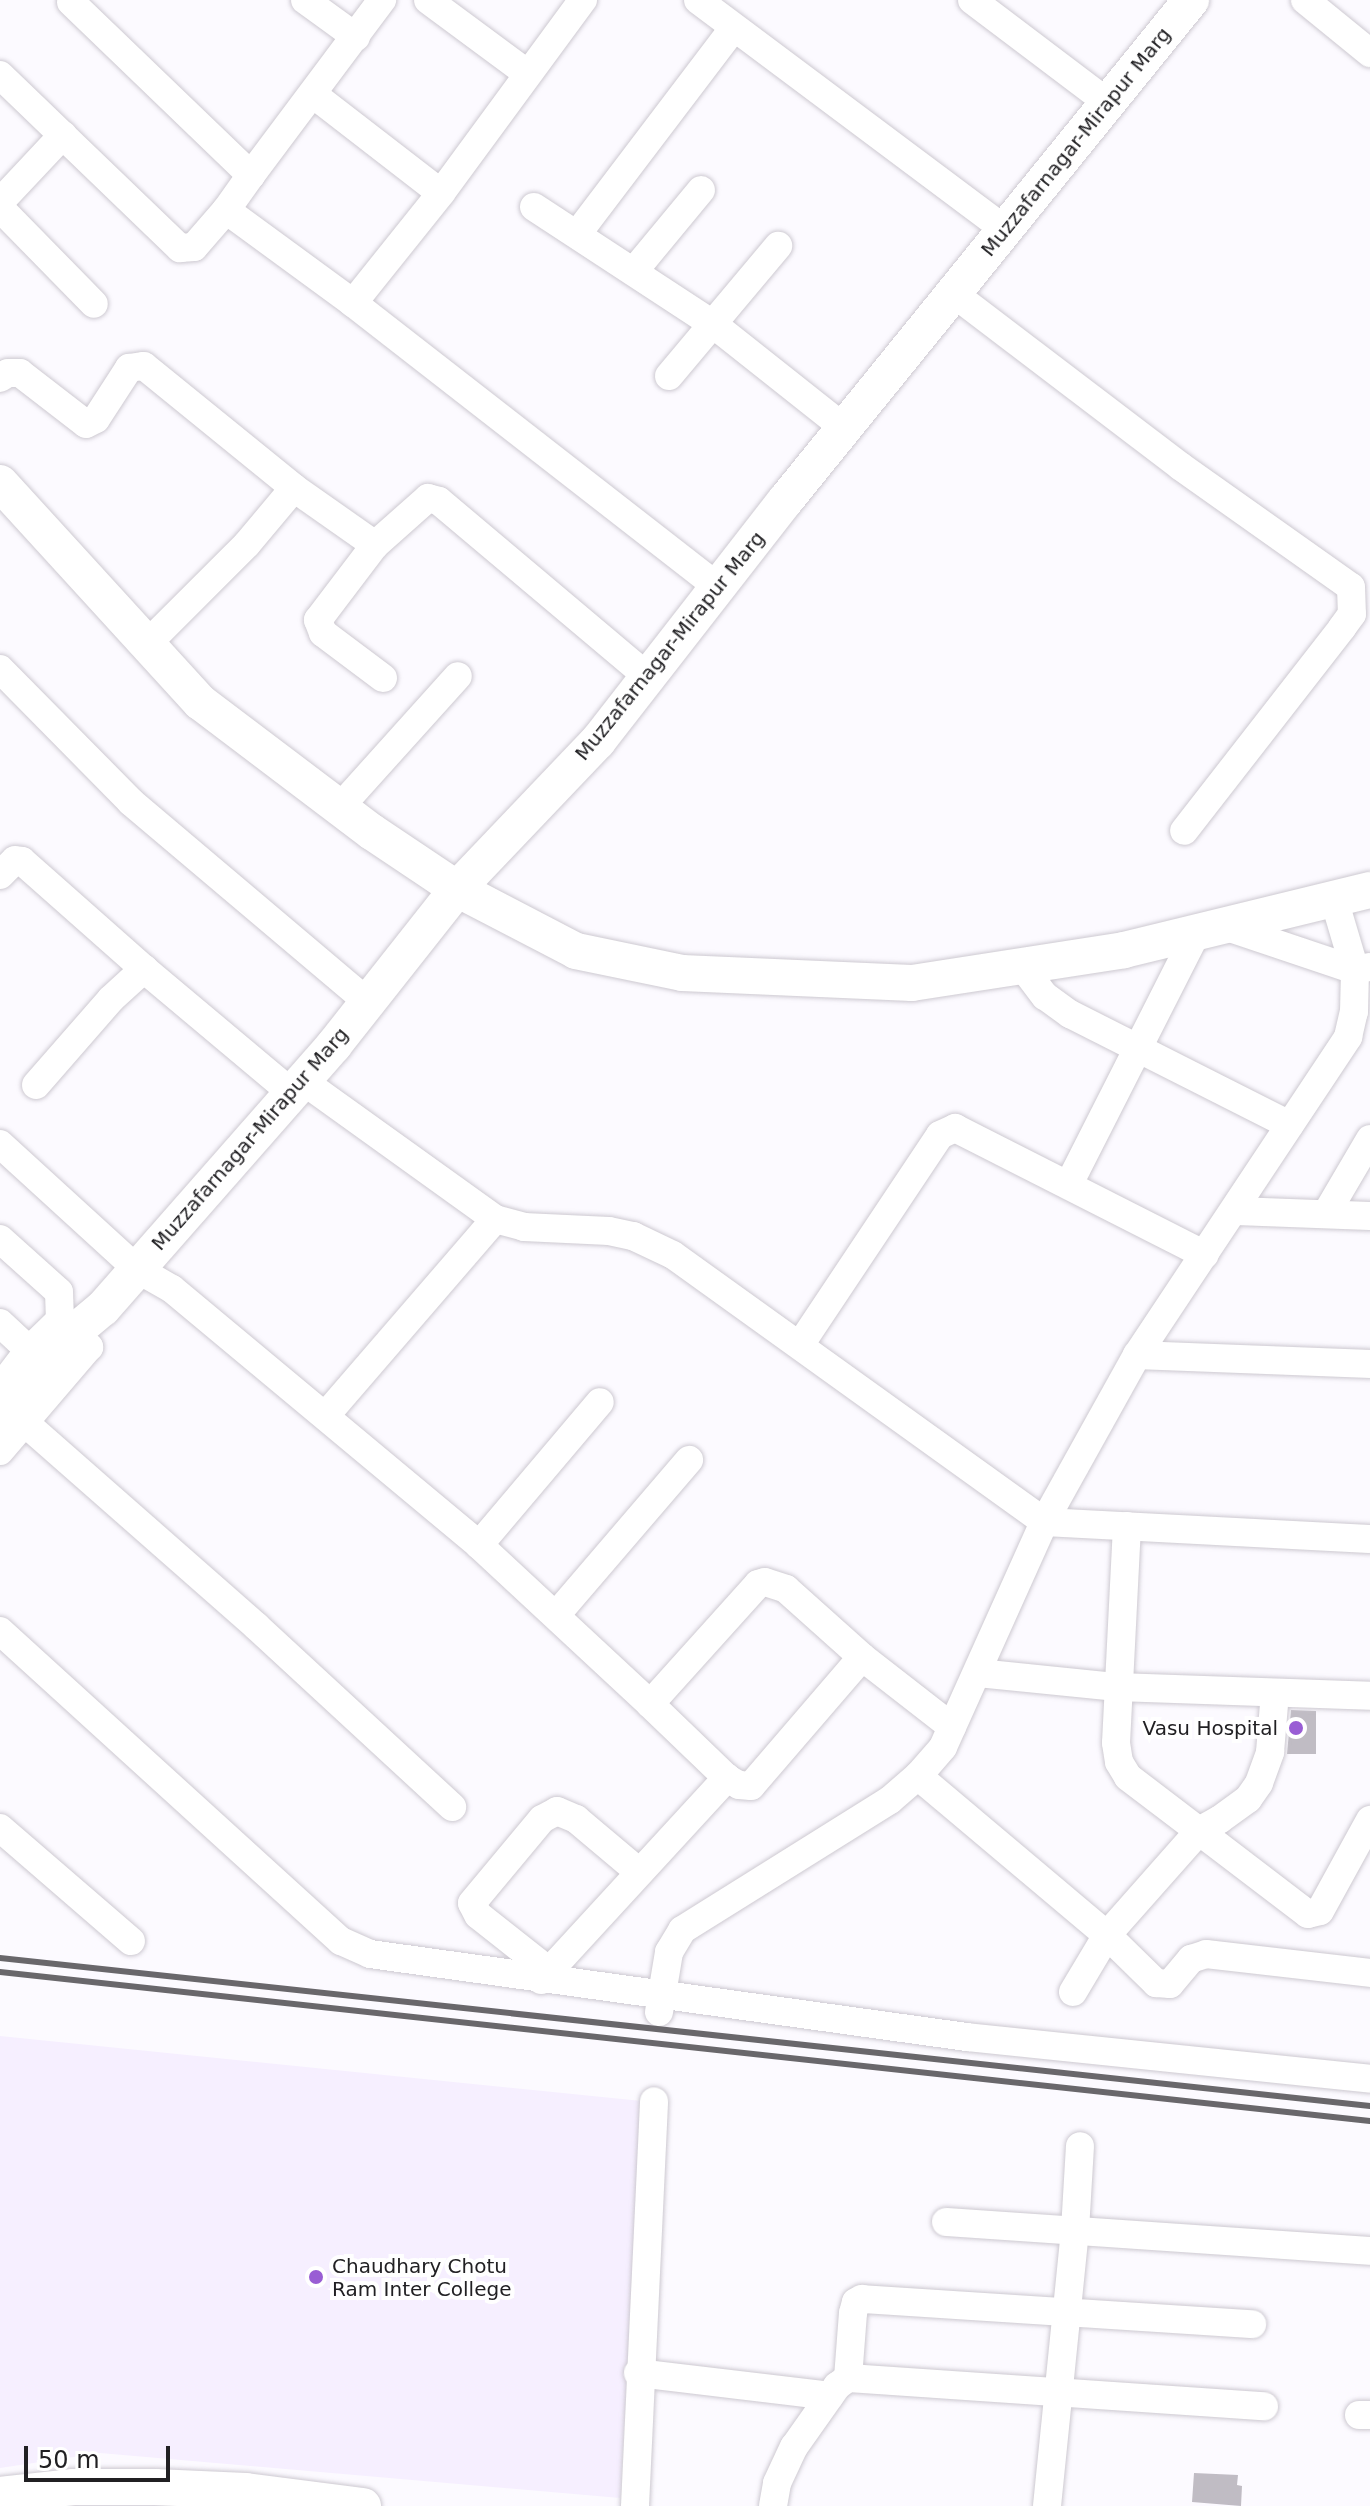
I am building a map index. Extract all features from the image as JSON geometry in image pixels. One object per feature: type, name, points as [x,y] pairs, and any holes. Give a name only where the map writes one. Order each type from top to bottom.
[{"type":"main road","name":"Muzzafarnagar-Mirapur Marg","points":[[12,1420],[66,1326],[103,1308],[297,1087],[457,889],[598,741],[844,428],[1191,0]]},
{"type":"main road","points":[[0,483],[200,702],[340,807],[457,889],[576,951],[682,973],[912,983],[1124,950],[1370,890]]},
{"type":"main road","points":[[20,2497],[155,2487],[246,2491],[363,2506]]},
{"type":"street","points":[[305,0],[356,37]]},
{"type":"street","points":[[0,75],[185,250],[197,244],[226,210],[382,0]]},
{"type":"street","points":[[428,0],[528,74]]},
{"type":"street","points":[[353,303],[441,193],[583,0]]},
{"type":"street","points":[[698,0],[1005,230]]},
{"type":"street","points":[[972,0],[1108,103]]},
{"type":"street","points":[[1305,0],[1370,53]]},
{"type":"street","points":[[71,2],[251,175]]},
{"type":"street","points":[[578,233],[733,29]]},
{"type":"street","points":[[314,95],[441,193]]},
{"type":"street","points":[[0,202],[63,135]]},
{"type":"street","points":[[634,271],[701,190]]},
{"type":"street","points":[[534,207],[713,324],[844,428]]},
{"type":"street","points":[[0,208],[94,304]]},
{"type":"street","points":[[226,210],[353,303],[718,587]]},
{"type":"street","points":[[669,376],[778,246]]},
{"type":"street","points":[[953,293],[1180,466],[1351,587],[1352,614],[1184,831]]},
{"type":"street","points":[[4,370],[20,373],[86,424],[96,419],[129,368],[144,366],[294,488],[375,545]]},
{"type":"street","points":[[147,644],[247,544],[294,488]]},
{"type":"street","points":[[383,678],[323,633],[318,620],[375,545],[428,498],[439,501],[648,677]]},
{"type":"street","points":[[0,669],[131,802],[368,1002]]},
{"type":"street","points":[[340,807],[458,676]]},
{"type":"street","points":[[0,875],[12,861],[22,861],[144,969],[297,1087],[495,1219],[524,1227],[609,1231],[647,1242],[673,1255],[1044,1522],[1370,1539]]},
{"type":"street","points":[[659,2004],[669,1952],[687,1924],[849,1827],[918,1776],[943,1747],[1044,1522],[1137,1355],[1236,1211],[1348,1037],[1362,968],[1334,899]]},
{"type":"street","points":[[1069,1184],[1138,1048],[1211,929],[1362,968]]},
{"type":"street","points":[[1022,966],[1056,1005],[1290,1125]]},
{"type":"street","points":[[36,1085],[111,999],[144,969]]},
{"type":"street","points":[[800,1345],[928,1152],[949,1129],[961,1129],[1205,1255]]},
{"type":"street","points":[[1326,1214],[1370,1139]]},
{"type":"street","points":[[0,1144],[137,1269],[172,1289],[479,1545],[557,1614],[727,1778],[746,1787],[755,1783],[862,1657]]},
{"type":"street","points":[[1236,1211],[1370,1216]]},
{"type":"street","points":[[326,1415],[495,1219]]},
{"type":"street","points":[[0,1239],[56,1289],[66,1326],[29,1350],[0,1388]]},
{"type":"street","points":[[0,1323],[29,1350]]},
{"type":"street","points":[[1137,1355],[1370,1364]]},
{"type":"street","points":[[479,1545],[600,1402]]},
{"type":"street","points":[[0,1451],[12,1420],[256,1626],[452,1807]]},
{"type":"street","points":[[557,1614],[689,1460]]},
{"type":"street","points":[[1127,1526],[1116,1743],[1123,1770],[1308,1914],[1320,1911],[1370,1820]]},
{"type":"street","points":[[650,1704],[758,1584],[765,1582],[786,1589],[862,1657],[952,1727]]},
{"type":"street","points":[[0,1631],[341,1941],[370,1954],[545,1975],[659,2004],[1370,2079]]},
{"type":"street","points":[[978,1673],[1117,1687],[1370,1696]]},
{"type":"street","points":[[1073,1992],[1107,1935],[1199,1831],[1237,1809],[1259,1783],[1270,1752],[1275,1693]]},
{"type":"street","points":[[918,1776],[1161,1984],[1170,1984],[1191,1959],[1206,1954],[1370,1973]]},
{"type":"street","points":[[545,1975],[727,1778]]},
{"type":"street","points":[[545,1975],[478,1915],[472,1903],[542,1819],[557,1811],[576,1819],[639,1872]]},
{"type":"street","points":[[0,1828],[131,1941]]},
{"type":"street","points":[[635,2506],[638,2373],[654,2101]]},
{"type":"street","points":[[1047,2506],[1075,2230],[1080,2146]]},
{"type":"street","points":[[946,2222],[1370,2251]]},
{"type":"street","points":[[773,2506],[785,2465],[839,2387],[853,2313],[859,2300],[1252,2324]]},
{"type":"street","points":[[638,2373],[795,2391],[839,2387],[1060,2391],[1264,2406]]},
{"type":"street","points":[[795,2391],[812,2423]]},
{"type":"shaded area","name":"Chaudhary Chotu Ram Inter College","points":[[0,2036],[642,2101],[620,2498],[100,2453],[0,2468]]},
{"type":"building","points":[[1291,1710],[1316,1711],[1316,1754],[1287,1754]]},
{"type":"building","points":[[1194,2473],[1238,2475],[1237,2485],[1242,2486],[1241,2506],[1192,2502]]},
{"type":"railway","points":[[0,1958],[1370,2106]]},
{"type":"railway","points":[[0,1972],[1370,2121]]},
{"type":"place","name":"Vasu Hospital","points":[[1296,1728]]},
{"type":"place","name":"Chaudhary Chotu Ram Inter College","points":[[316,2277]]}]
